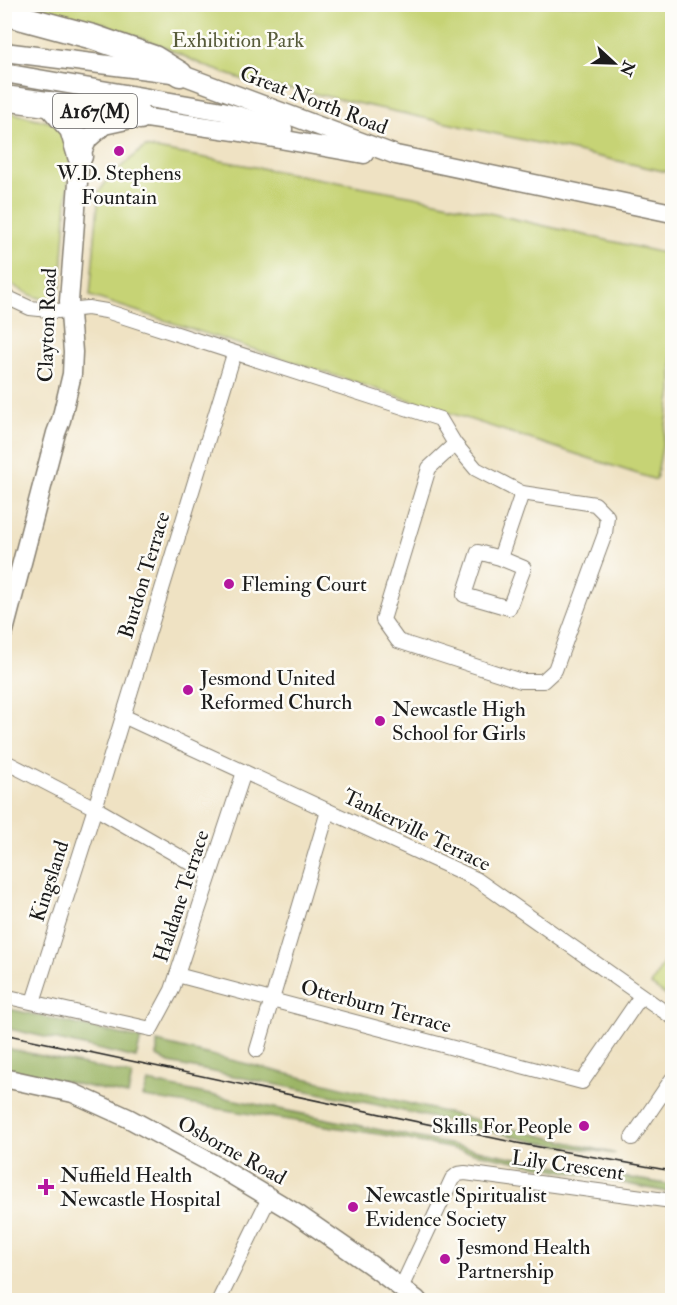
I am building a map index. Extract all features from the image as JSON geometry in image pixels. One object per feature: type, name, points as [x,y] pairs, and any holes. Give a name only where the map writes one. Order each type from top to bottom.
[{"type":"highway","points":[[4,13],[50,23],[144,54],[180,74]]},
{"type":"highway","name":"A167(M)","points":[[4,98],[140,117]]},
{"type":"highway","name":"A167(M)","points":[[50,104],[72,129],[80,156]]},
{"type":"main road","name":"Great North Road","points":[[4,52],[180,74],[396,154],[672,213]]},
{"type":"main road","name":"Great North Road","points":[[4,73],[223,111],[364,154],[396,154]]},
{"type":"main road","points":[[80,156],[87,139],[104,125],[140,117],[364,154]]},
{"type":"main road","name":"Clayton Road","points":[[4,631],[72,374],[70,310],[80,156]]},
{"type":"main road","name":"Osborne Road","points":[[4,1078],[73,1093],[128,1118],[270,1196],[417,1300]]},
{"type":"street","points":[[4,296],[30,308],[57,311],[88,308],[106,311],[440,419],[455,444],[476,469],[522,493],[596,504],[607,516],[605,534],[555,670],[543,681],[522,681],[398,641],[383,620],[429,468],[455,444]]},
{"type":"street","name":"Burdon Terrace","points":[[95,808],[234,354]]},
{"type":"street","points":[[500,558],[522,493]]},
{"type":"street","points":[[477,552],[500,558],[524,568],[509,608],[464,595],[477,552]]},
{"type":"street","name":"Tankerville Terrace","points":[[123,716],[476,879],[672,1017]]},
{"type":"street","points":[[4,761],[95,808],[210,874]]},
{"type":"street","name":"Haldane Terrace","points":[[33,1002],[151,1029],[172,990],[244,772]]},
{"type":"street","name":"Kingsland","points":[[33,1002],[95,808]]},
{"type":"street","points":[[257,1050],[328,811]]},
{"type":"street","name":"Otterburn Terrace","points":[[177,975],[582,1082],[642,996]]},
{"type":"street","points":[[4,996],[33,1002]]},
{"type":"street","points":[[632,1138],[672,1079]]},
{"type":"street","name":"Lily Crescent","points":[[401,1288],[452,1179],[458,1174],[465,1173],[672,1201]]},
{"type":"street","points":[[219,1300],[270,1196]]},
{"type":"green space","name":"Exhibition Park","points":[[31,5],[672,5],[672,173],[298,90],[255,84],[104,24]]},
{"type":"green space","points":[[5,111],[57,124],[71,143],[61,287],[56,295],[50,298],[35,297],[5,281]]},
{"type":"green space","points":[[145,147],[414,196],[672,255],[672,392],[656,480],[90,296],[99,192],[110,176]]},
{"type":"green space","points":[[672,948],[672,1000],[651,985]]},
{"type":"green space","points":[[5,1008],[141,1039],[136,1058],[5,1028]]},
{"type":"green space","points":[[157,1042],[616,1154],[532,1141],[373,1104],[169,1063],[157,1056]]},
{"type":"green space","points":[[5,1048],[132,1075],[128,1095],[5,1069]]},
{"type":"green space","points":[[148,1082],[545,1164],[672,1185],[672,1193],[384,1135],[143,1097]]},
{"type":"tram line","points":[[4,1034],[517,1143],[672,1171]]},
{"type":"place","name":"W.D. Stephens Fountain","points":[[119,151]]},
{"type":"place","name":"Fleming Court","points":[[229,584]]},
{"type":"place","name":"Jesmond United Reformed Church","points":[[188,690]]},
{"type":"place","name":"Newcastle High School for Girls","points":[[380,721]]},
{"type":"place","name":"Skills For People","points":[[584,1126]]},
{"type":"place","name":"Nuffield Health Newcastle Hospital","points":[[46,1187]]},
{"type":"place","name":"Newcastle Spiritualist Evidence Society","points":[[353,1207]]},
{"type":"place","name":"Jesmond Health Partnership","points":[[445,1259]]}]
